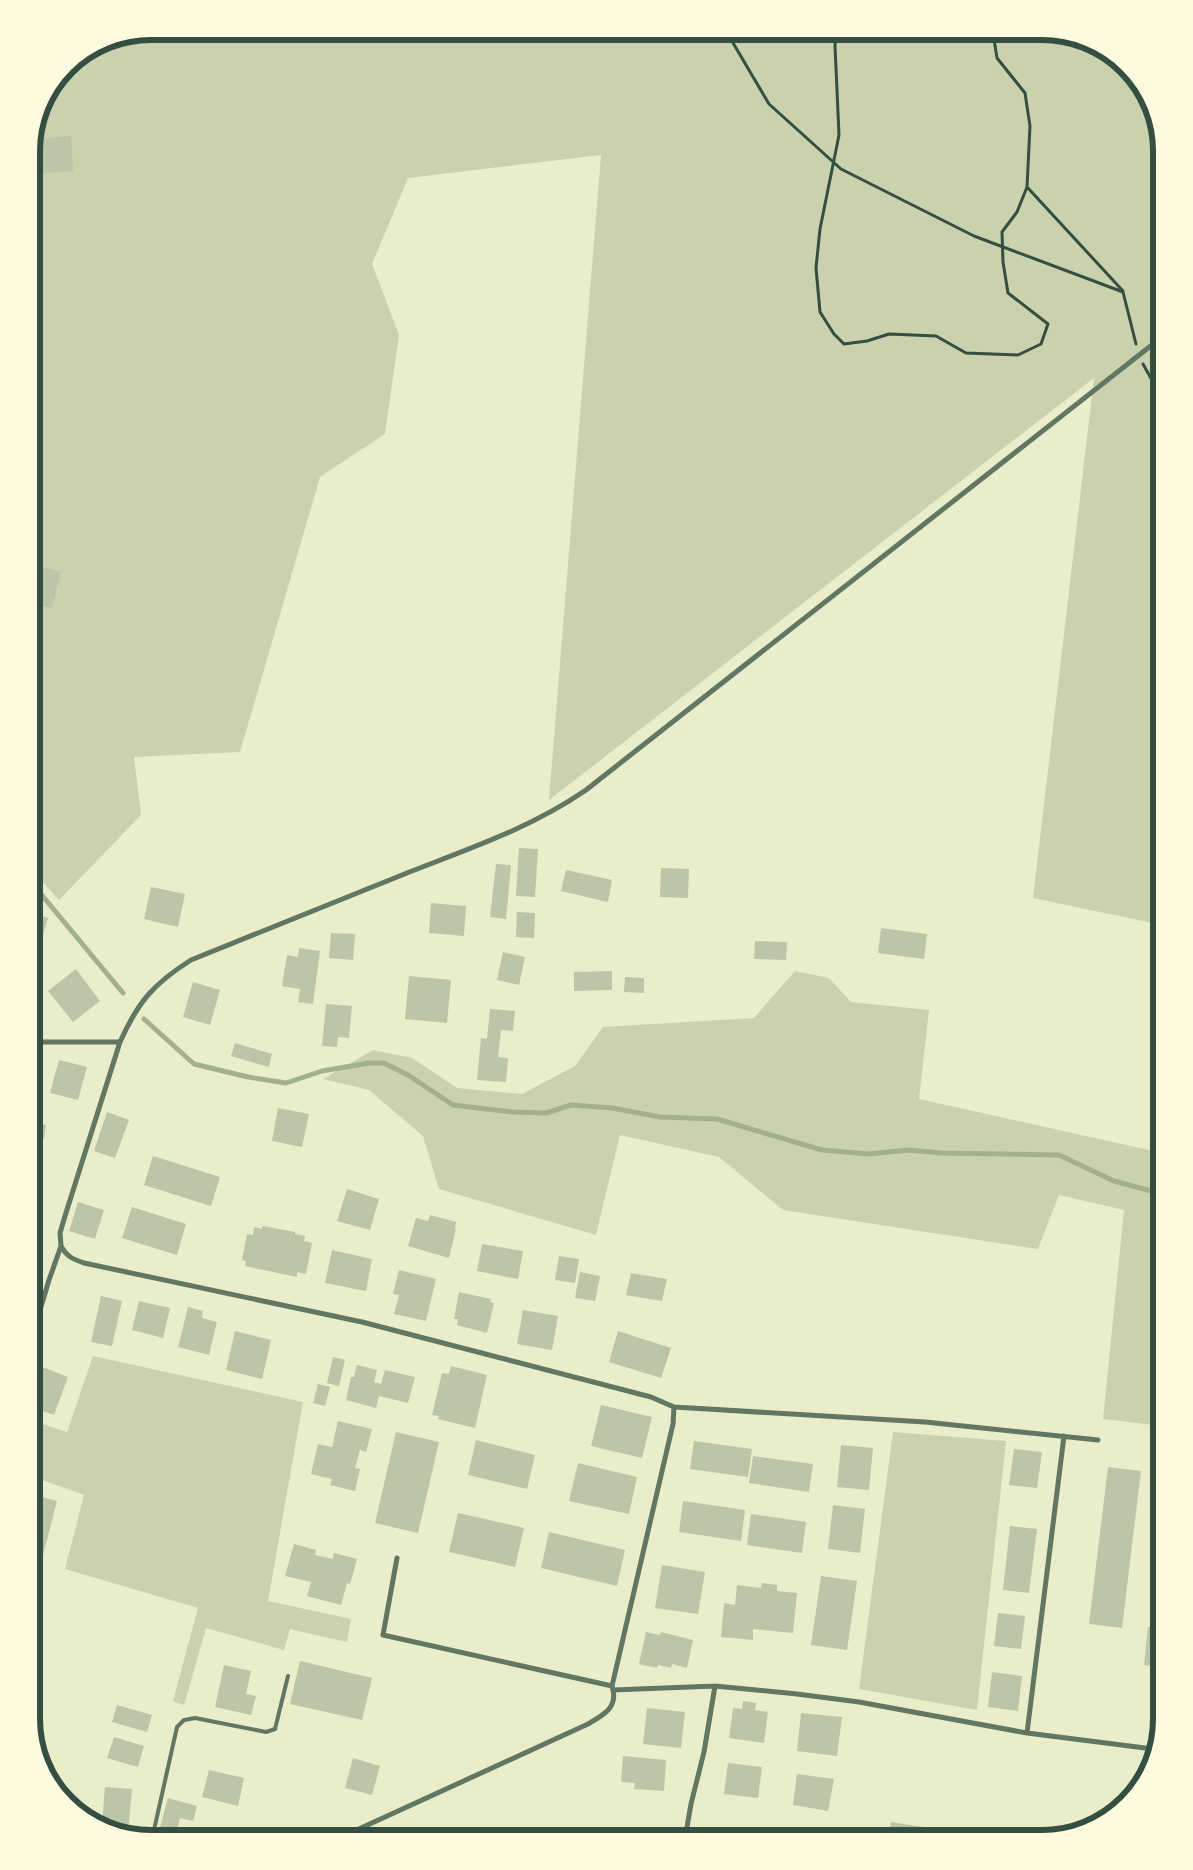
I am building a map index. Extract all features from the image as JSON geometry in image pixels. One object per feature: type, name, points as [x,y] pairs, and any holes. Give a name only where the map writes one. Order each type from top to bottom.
[{"type":"street","points":[[40,1310],[61,1246],[60,1232],[62,1224],[120,1042],[132,1016],[146,996],[167,975],[191,960],[484,843],[560,808],[586,790],[1153,344]]},
{"type":"street","points":[[40,1042],[120,1042]]},
{"type":"street","points":[[61,1246],[66,1255],[84,1263],[362,1322],[651,1397],[674,1408],[925,1422],[1098,1440]]},
{"type":"street","points":[[355,1830],[588,1724],[609,1711],[613,1706],[612,1688],[673,1424],[674,1408]]},
{"type":"street","points":[[1027,1733],[1064,1436]]},
{"type":"street","points":[[397,1558],[383,1635],[612,1688],[715,1686],[859,1702],[1027,1733],[1149,1748]]},
{"type":"street","points":[[686,1830],[690,1804],[704,1752],[715,1686]]},
{"type":"lane","points":[[154,1830],[177,1727],[184,1720],[195,1718],[266,1732],[275,1729],[288,1676]]},
{"type":"path","points":[[731,40],[769,104],[841,168],[974,236],[1123,292]]},
{"type":"path","points":[[835,40],[839,135],[820,228],[816,268],[820,312],[834,334],[844,344],[867,341],[889,334],[936,336],[966,353],[1018,355],[1040,344],[1048,324],[1008,292],[1002,262],[1002,232],[1017,212],[1027,187],[1030,126],[1025,93],[997,58],[994,40]]},
{"type":"path","points":[[1027,187],[1123,292],[1138,355],[1153,382]]},
{"type":"green space","points":[[144,40],[1049,40],[1063,42],[1091,51],[1115,68],[1134,89],[1142,102],[1147,116],[1153,144],[1153,923],[1033,898],[1094,378],[549,800],[601,155],[408,178],[372,264],[399,335],[385,434],[320,477],[240,752],[134,757],[141,815],[59,900],[40,879],[40,144],[48,109],[59,89],[89,59],[109,48]]},
{"type":"green space","points":[[795,971],[829,978],[851,1002],[929,1010],[919,1099],[1153,1151],[1153,1425],[1103,1419],[1124,1210],[1059,1195],[1038,1249],[783,1210],[719,1157],[620,1135],[596,1235],[439,1189],[423,1136],[369,1090],[323,1079],[373,1050],[412,1058],[457,1088],[522,1094],[575,1066],[603,1027],[754,1018]]},
{"type":"green space","points":[[93,1356],[303,1402],[268,1601],[351,1619],[347,1642],[290,1629],[284,1650],[206,1628],[184,1705],[173,1701],[198,1608],[65,1569],[84,1495],[40,1479],[40,1423],[67,1432]]},
{"type":"green space","points":[[893,1432],[1006,1441],[977,1710],[859,1689]]},
{"type":"building","points":[[71,136],[73,171],[40,173],[41,138]]},
{"type":"building","points":[[40,567],[61,572],[52,608],[40,605]]},
{"type":"building","points":[[519,848],[538,849],[535,897],[516,896]]},
{"type":"building","points":[[496,864],[511,865],[506,919],[490,917]]},
{"type":"building","points":[[661,868],[689,869],[688,898],[660,897]]},
{"type":"building","points":[[566,870],[612,880],[608,902],[561,891]]},
{"type":"building","points":[[151,887],[185,894],[178,927],[144,919]]},
{"type":"building","points":[[431,903],[466,906],[464,936],[429,933]]},
{"type":"building","points":[[517,912],[535,913],[534,938],[516,937]]},
{"type":"building","points":[[40,916],[48,918],[40,945]]},
{"type":"building","points":[[881,928],[927,934],[924,959],[878,953]]},
{"type":"building","points":[[331,933],[355,934],[353,960],[329,958]]},
{"type":"building","points":[[755,941],[787,942],[786,960],[754,959]]},
{"type":"building","points":[[299,948],[320,951],[313,1004],[298,1002],[300,989],[282,986],[287,955],[298,957]]},
{"type":"building","points":[[503,952],[525,957],[519,985],[497,980]]},
{"type":"building","points":[[76,969],[100,1001],[73,1022],[48,991]]},
{"type":"building","points":[[612,971],[612,990],[574,991],[574,972]]},
{"type":"building","points":[[409,976],[451,980],[447,1023],[405,1019]]},
{"type":"building","points":[[625,977],[644,978],[644,993],[624,992]]},
{"type":"building","points":[[193,982],[220,990],[210,1025],[183,1017]]},
{"type":"building","points":[[326,1004],[352,1006],[349,1038],[338,1037],[337,1047],[322,1046]]},
{"type":"building","points":[[490,1009],[515,1011],[513,1031],[501,1030],[498,1057],[508,1058],[506,1082],[477,1080],[481,1038],[487,1039]]},
{"type":"building","points":[[235,1043],[272,1054],[269,1067],[231,1056]]},
{"type":"building","points":[[59,1060],[87,1067],[78,1100],[50,1093]]},
{"type":"building","points":[[278,1108],[309,1114],[302,1147],[272,1141]]},
{"type":"building","points":[[107,1112],[129,1120],[115,1158],[94,1151]]},
{"type":"building","points":[[40,1124],[46,1125],[44,1139],[40,1138]]},
{"type":"building","points":[[153,1156],[220,1177],[211,1206],[144,1185]]},
{"type":"building","points":[[347,1189],[379,1199],[370,1230],[337,1221]]},
{"type":"building","points":[[78,1202],[104,1210],[95,1239],[69,1231]]},
{"type":"building","points":[[132,1207],[186,1224],[177,1255],[122,1238]]},
{"type":"building","points":[[430,1215],[456,1222],[449,1258],[408,1246],[416,1218],[428,1221]]},
{"type":"building","points":[[262,1226],[295,1232],[295,1234],[305,1236],[304,1241],[312,1243],[306,1274],[297,1272],[297,1277],[245,1266],[246,1261],[242,1260],[247,1234],[253,1235],[254,1227],[262,1229]]},
{"type":"building","points":[[482,1244],[523,1251],[518,1279],[477,1271]]},
{"type":"building","points":[[332,1250],[372,1259],[366,1291],[325,1283]]},
{"type":"building","points":[[559,1256],[579,1259],[575,1283],[555,1280]]},
{"type":"building","points":[[399,1270],[436,1279],[426,1321],[394,1314],[399,1295],[393,1294]]},
{"type":"building","points":[[580,1272],[600,1276],[595,1301],[575,1298]]},
{"type":"building","points":[[631,1273],[667,1279],[662,1301],[626,1295]]},
{"type":"building","points":[[459,1292],[491,1299],[490,1302],[494,1303],[487,1333],[457,1325],[458,1319],[454,1319]]},
{"type":"building","points":[[101,1296],[122,1301],[112,1346],[91,1342]]},
{"type":"building","points":[[139,1301],[170,1308],[163,1338],[132,1330]]},
{"type":"building","points":[[188,1307],[203,1311],[202,1318],[217,1322],[209,1355],[178,1347]]},
{"type":"building","points":[[523,1310],[558,1316],[552,1350],[517,1344]]},
{"type":"building","points":[[235,1331],[271,1340],[262,1379],[226,1370]]},
{"type":"building","points":[[618,1331],[671,1348],[661,1378],[609,1362]]},
{"type":"building","points":[[333,1357],[345,1360],[339,1386],[327,1383]]},
{"type":"building","points":[[357,1365],[377,1370],[374,1382],[381,1384],[385,1370],[415,1377],[408,1403],[379,1396],[376,1408],[346,1400],[351,1377],[354,1377]]},
{"type":"building","points":[[40,1366],[68,1377],[54,1415],[40,1410]]},
{"type":"building","points":[[451,1366],[487,1375],[475,1428],[438,1419],[439,1416],[432,1415],[442,1373],[449,1374]]},
{"type":"building","points":[[318,1384],[330,1387],[325,1406],[313,1403]]},
{"type":"building","points":[[601,1405],[652,1417],[642,1458],[591,1446]]},
{"type":"building","points":[[338,1421],[372,1429],[366,1452],[360,1450],[355,1468],[360,1469],[355,1491],[330,1485],[332,1479],[311,1474],[318,1444],[332,1447]]},
{"type":"building","points":[[396,1432],[439,1442],[418,1533],[375,1523]]},
{"type":"building","points":[[476,1440],[535,1455],[527,1489],[468,1475]]},
{"type":"building","points":[[694,1441],[752,1449],[748,1477],[690,1469]]},
{"type":"building","points":[[841,1445],[873,1448],[869,1490],[837,1487]]},
{"type":"building","points":[[1014,1449],[1042,1452],[1037,1488],[1009,1485]]},
{"type":"building","points":[[753,1456],[813,1464],[809,1492],[749,1483]]},
{"type":"building","points":[[578,1463],[637,1477],[629,1514],[569,1501]]},
{"type":"building","points":[[1108,1467],[1141,1471],[1122,1628],[1089,1624]]},
{"type":"building","points":[[40,1496],[57,1501],[40,1567]]},
{"type":"building","points":[[683,1501],[745,1510],[741,1541],[679,1532]]},
{"type":"building","points":[[833,1505],[865,1509],[860,1553],[828,1549]]},
{"type":"building","points":[[458,1513],[524,1528],[515,1567],[449,1552]]},
{"type":"building","points":[[751,1514],[806,1522],[802,1553],[747,1545]]},
{"type":"building","points":[[1010,1526],[1037,1529],[1029,1593],[1003,1590]]},
{"type":"building","points":[[549,1532],[625,1550],[617,1586],[541,1568]]},
{"type":"building","points":[[294,1544],[316,1550],[315,1555],[333,1559],[334,1553],[357,1559],[350,1584],[347,1583],[341,1605],[307,1596],[311,1582],[285,1576]]},
{"type":"building","points":[[662,1565],[705,1572],[698,1614],[655,1608]]},
{"type":"building","points":[[821,1576],[857,1581],[847,1650],[811,1645]]},
{"type":"building","points":[[762,1583],[777,1585],[777,1591],[797,1593],[793,1633],[753,1629],[753,1640],[721,1637],[724,1603],[735,1605],[737,1585],[761,1588]]},
{"type":"building","points":[[998,1613],[1025,1616],[1021,1649],[994,1646]]},
{"type":"building","points":[[1148,1627],[1153,1628],[1153,1666],[1144,1665]]},
{"type":"building","points":[[646,1632],[660,1635],[661,1632],[693,1640],[687,1668],[672,1664],[671,1668],[658,1665],[657,1668],[639,1664]]},
{"type":"building","points":[[300,1661],[372,1678],[362,1720],[290,1704]]},
{"type":"building","points":[[224,1665],[251,1671],[246,1694],[256,1696],[251,1715],[215,1707]]},
{"type":"building","points":[[992,1672],[1022,1676],[1018,1711],[988,1707]]},
{"type":"building","points":[[743,1701],[756,1703],[755,1710],[768,1712],[764,1743],[729,1738],[733,1708],[742,1709]]},
{"type":"building","points":[[117,1705],[152,1715],[147,1732],[112,1722]]},
{"type":"building","points":[[647,1708],[685,1712],[681,1748],[643,1744]]},
{"type":"building","points":[[801,1713],[842,1717],[837,1756],[797,1751]]},
{"type":"building","points":[[114,1737],[144,1746],[138,1767],[107,1758]]},
{"type":"building","points":[[623,1756],[666,1760],[664,1791],[634,1789],[635,1783],[621,1782]]},
{"type":"building","points":[[353,1758],[380,1766],[372,1795],[345,1788]]},
{"type":"building","points":[[728,1763],[762,1767],[758,1798],[724,1794]]},
{"type":"building","points":[[209,1770],[244,1778],[238,1806],[202,1797]]},
{"type":"building","points":[[797,1774],[834,1779],[828,1811],[793,1805]]},
{"type":"building","points":[[105,1787],[132,1789],[128,1828],[102,1819]]},
{"type":"building","points":[[168,1798],[197,1806],[193,1821],[180,1818],[177,1830],[159,1830]]},
{"type":"building","points":[[891,1822],[930,1828],[930,1830],[890,1830]]},
{"type":"waterway","points":[[40,893],[123,993]]},
{"type":"waterway","points":[[144,1019],[194,1064],[248,1077],[286,1083],[322,1071],[369,1063],[384,1063],[408,1075],[453,1105],[512,1112],[546,1113],[571,1105],[612,1108],[660,1117],[717,1119],[822,1150],[868,1154],[909,1150],[940,1153],[1059,1155],[1114,1181],[1153,1192]]}]
